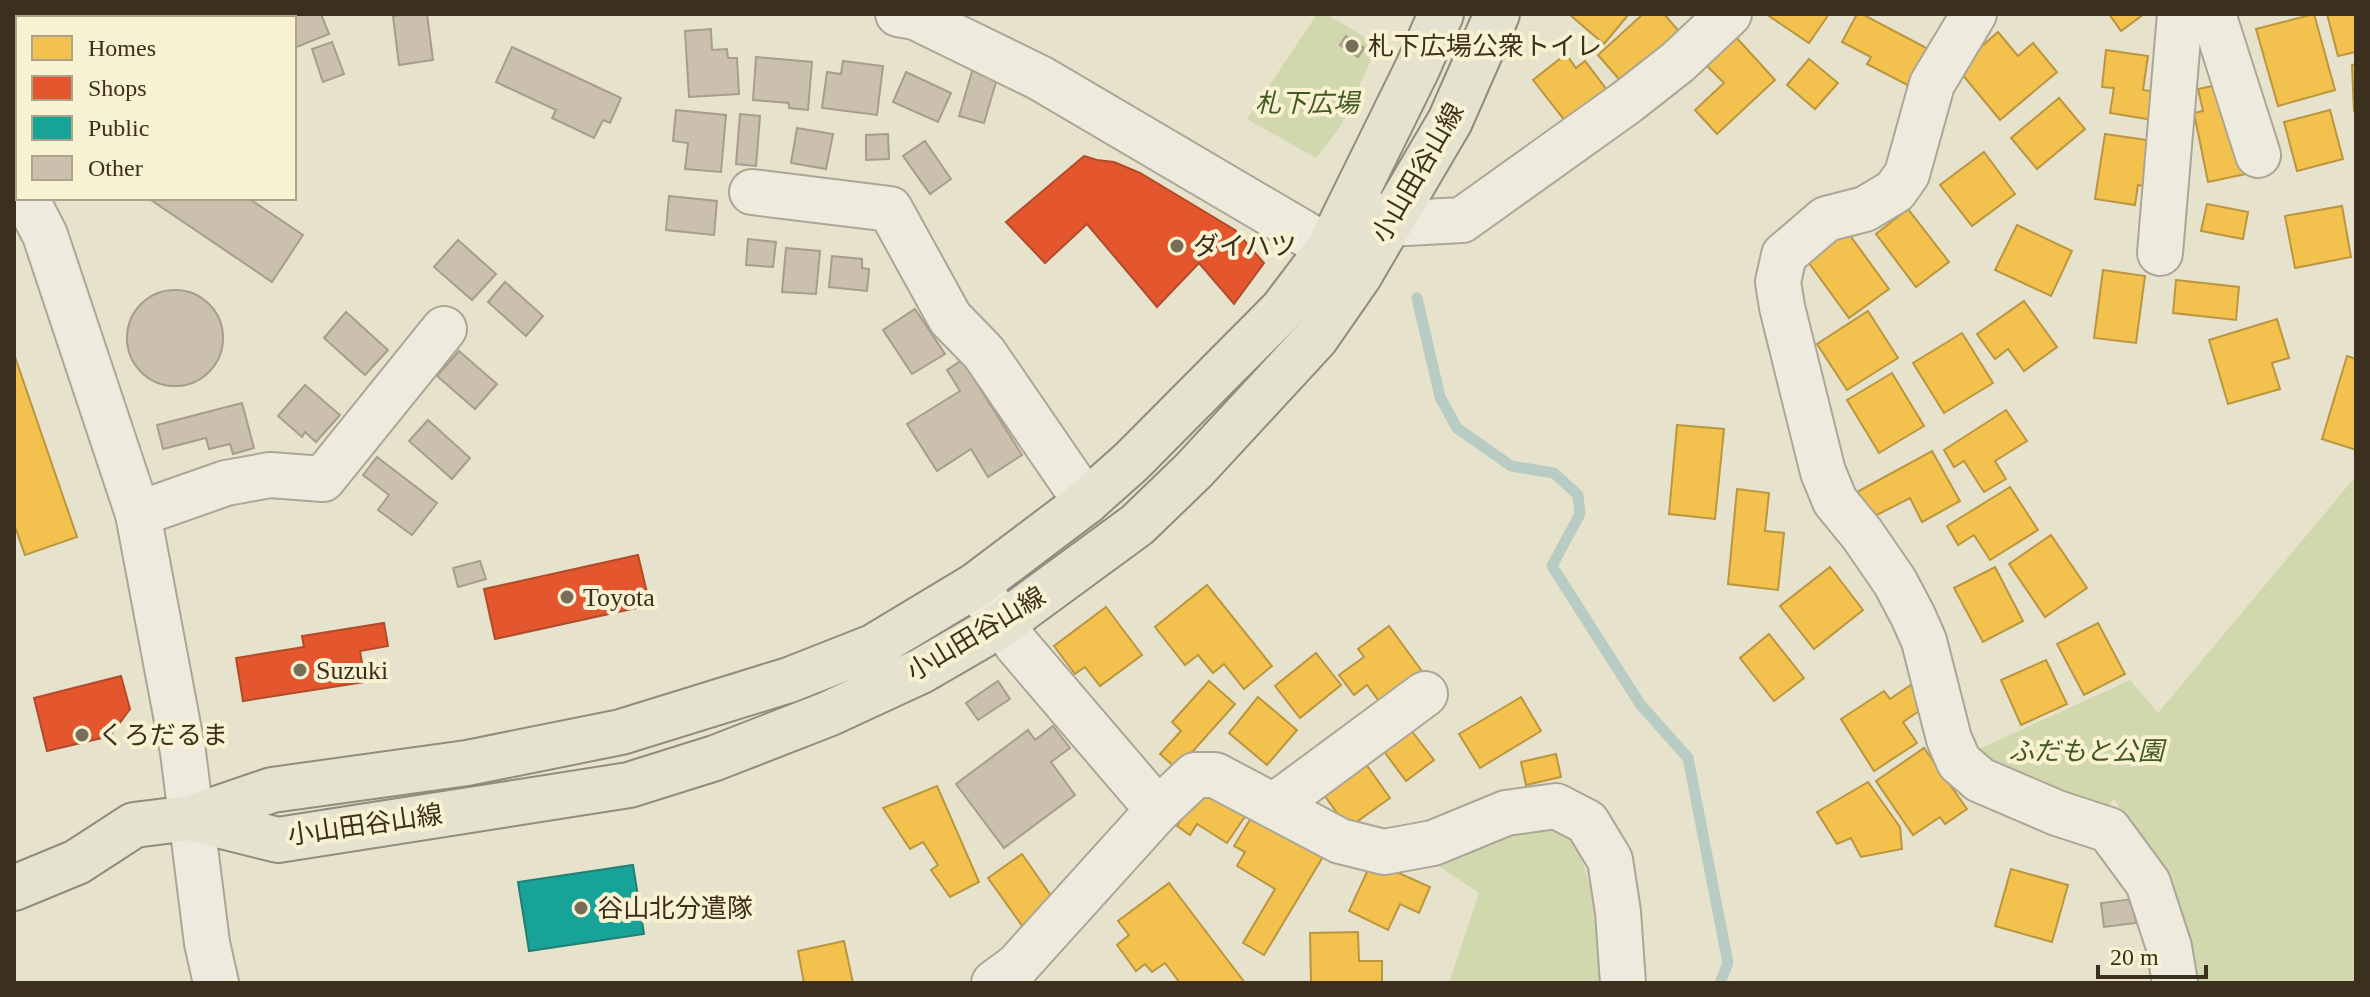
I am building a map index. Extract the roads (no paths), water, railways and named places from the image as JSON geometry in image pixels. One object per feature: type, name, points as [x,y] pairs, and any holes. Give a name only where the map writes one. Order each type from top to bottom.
[{"type":"main road","name":"小山田谷山線","points":[[190,818],[278,840],[629,785],[715,758],[828,714],[921,671],[1002,624],[1137,525],[1194,470],[1316,338],[1359,276],[1370,214],[1441,14]]},
{"type":"main road","name":"小山田谷山線","points":[[14,888],[77,862],[134,825],[190,818],[272,790],[467,763],[621,732],[789,680],[873,647],[976,585],[1086,502],[1132,461],[1282,310],[1329,248],[1370,214],[1450,121],[1497,14]]},
{"type":"street","points":[[898,14],[915,17],[1040,78],[1329,248]]},
{"type":"street","points":[[1370,214],[1462,220],[1627,102],[1678,62],[1729,14]]},
{"type":"street","points":[[1974,14],[1932,84],[1907,174],[1895,191],[1865,209],[1826,219],[1799,239],[1784,255],[1778,282],[1782,307],[1823,472],[1835,501],[1879,558],[1913,616],[1924,641],[1949,739],[1959,762],[1980,780],[2057,813],[2109,830],[2148,883],[2169,947],[2175,983]]},
{"type":"street","points":[[2160,253],[2180,14]]},
{"type":"street","points":[[2213,14],[2258,155]]},
{"type":"street","points":[[752,192],[890,209],[950,318],[984,353],[1086,502]]},
{"type":"street","points":[[27,200],[45,235],[138,514],[183,752],[207,943],[216,983]]},
{"type":"street","points":[[138,514],[226,483],[270,475],[323,479],[444,329]]},
{"type":"street","points":[[976,585],[1017,645],[1158,810]]},
{"type":"street","points":[[1275,805],[1425,694]]},
{"type":"street","points":[[994,983],[1017,966],[1158,810],[1195,775],[1215,775],[1340,841],[1384,852],[1433,843],[1506,813],[1556,806],[1587,822],[1610,860],[1618,912],[1623,983]]},
{"type":"waterway","points":[[1417,298],[1440,397],[1457,428],[1511,466],[1554,473],[1578,495],[1580,514],[1552,566],[1640,704],[1688,758],[1728,963],[1720,983]]},
{"type":"place","name":"札下広場公衆トイレ","points":[[1352,46]]},
{"type":"place","name":"ダイハツ","points":[[1177,246]]},
{"type":"place","name":"Toyota","points":[[567,597]]},
{"type":"place","name":"Suzuki","points":[[300,670]]},
{"type":"place","name":"くろだるま","points":[[82,735]]},
{"type":"place","name":"谷山北分遣隊","points":[[581,908]]},
{"type":"park label","name":"札下広場","points":[[1307,103]]},
{"type":"park label","name":"ふだもと公園","points":[[2086,751]]}]
